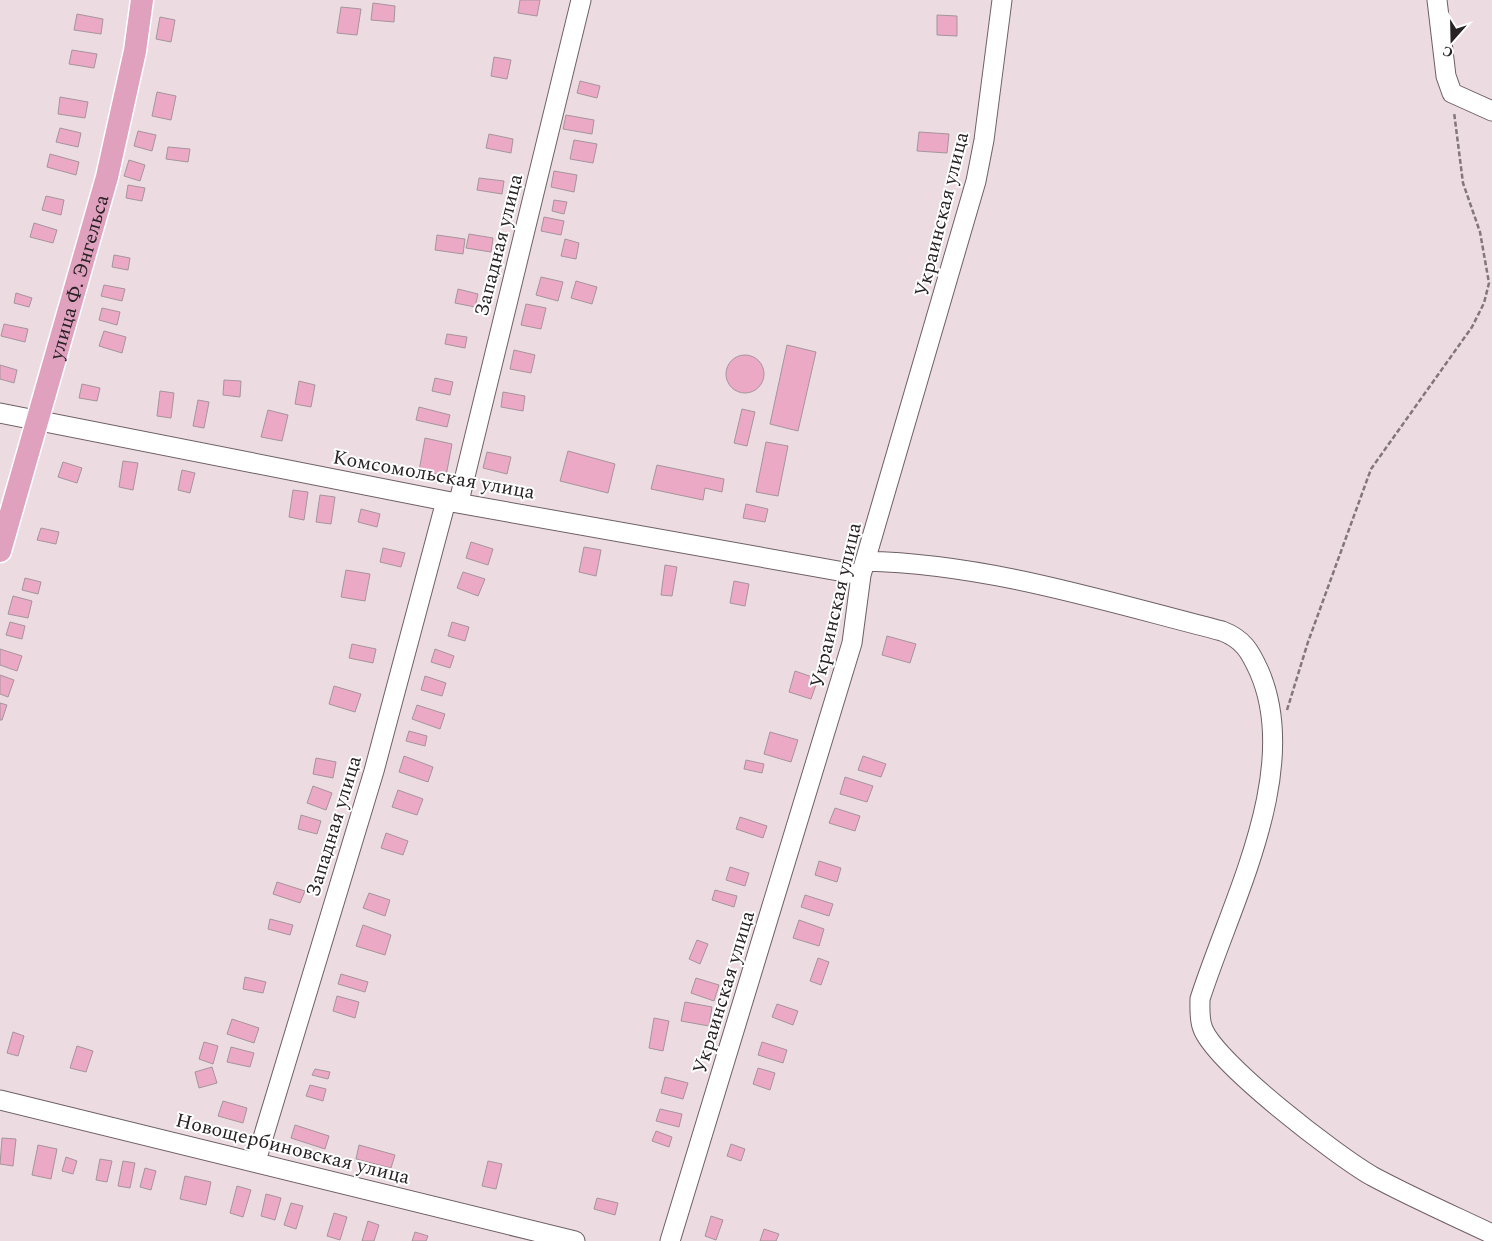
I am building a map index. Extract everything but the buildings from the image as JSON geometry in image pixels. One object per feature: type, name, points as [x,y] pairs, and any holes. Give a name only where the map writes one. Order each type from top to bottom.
[{"type":"main road","name":"улица Ф. Энгельса","points":[[0,551],[39,421],[107,177],[135,51],[142,0]]},
{"type":"street","name":"Западная улица","points":[[256,1161],[374,771],[453,501],[581,0]]},
{"type":"street","name":"Украинская улица","points":[[670,1241],[852,643],[863,568],[976,181],[984,140],[1002,0]]},
{"type":"street","points":[[1437,0],[1446,76],[1452,93],[1492,111]]},
{"type":"street","name":"Комсомольская улица","points":[[0,413],[453,501],[863,568],[911,562],[1013,578],[1222,631],[1238,637],[1250,651],[1268,695],[1271,730],[1271,768],[1262,818],[1244,882],[1200,999],[1199,1013],[1203,1029],[1212,1044],[1250,1083],[1345,1159],[1372,1176],[1492,1234]]},
{"type":"street","name":"Новощербиновская улица","points":[[0,1100],[256,1161],[575,1241]]},
{"type":"path","points":[[1285,716],[1308,642],[1371,469],[1472,327],[1484,303],[1489,283],[1480,232],[1463,183],[1452,93]]}]
